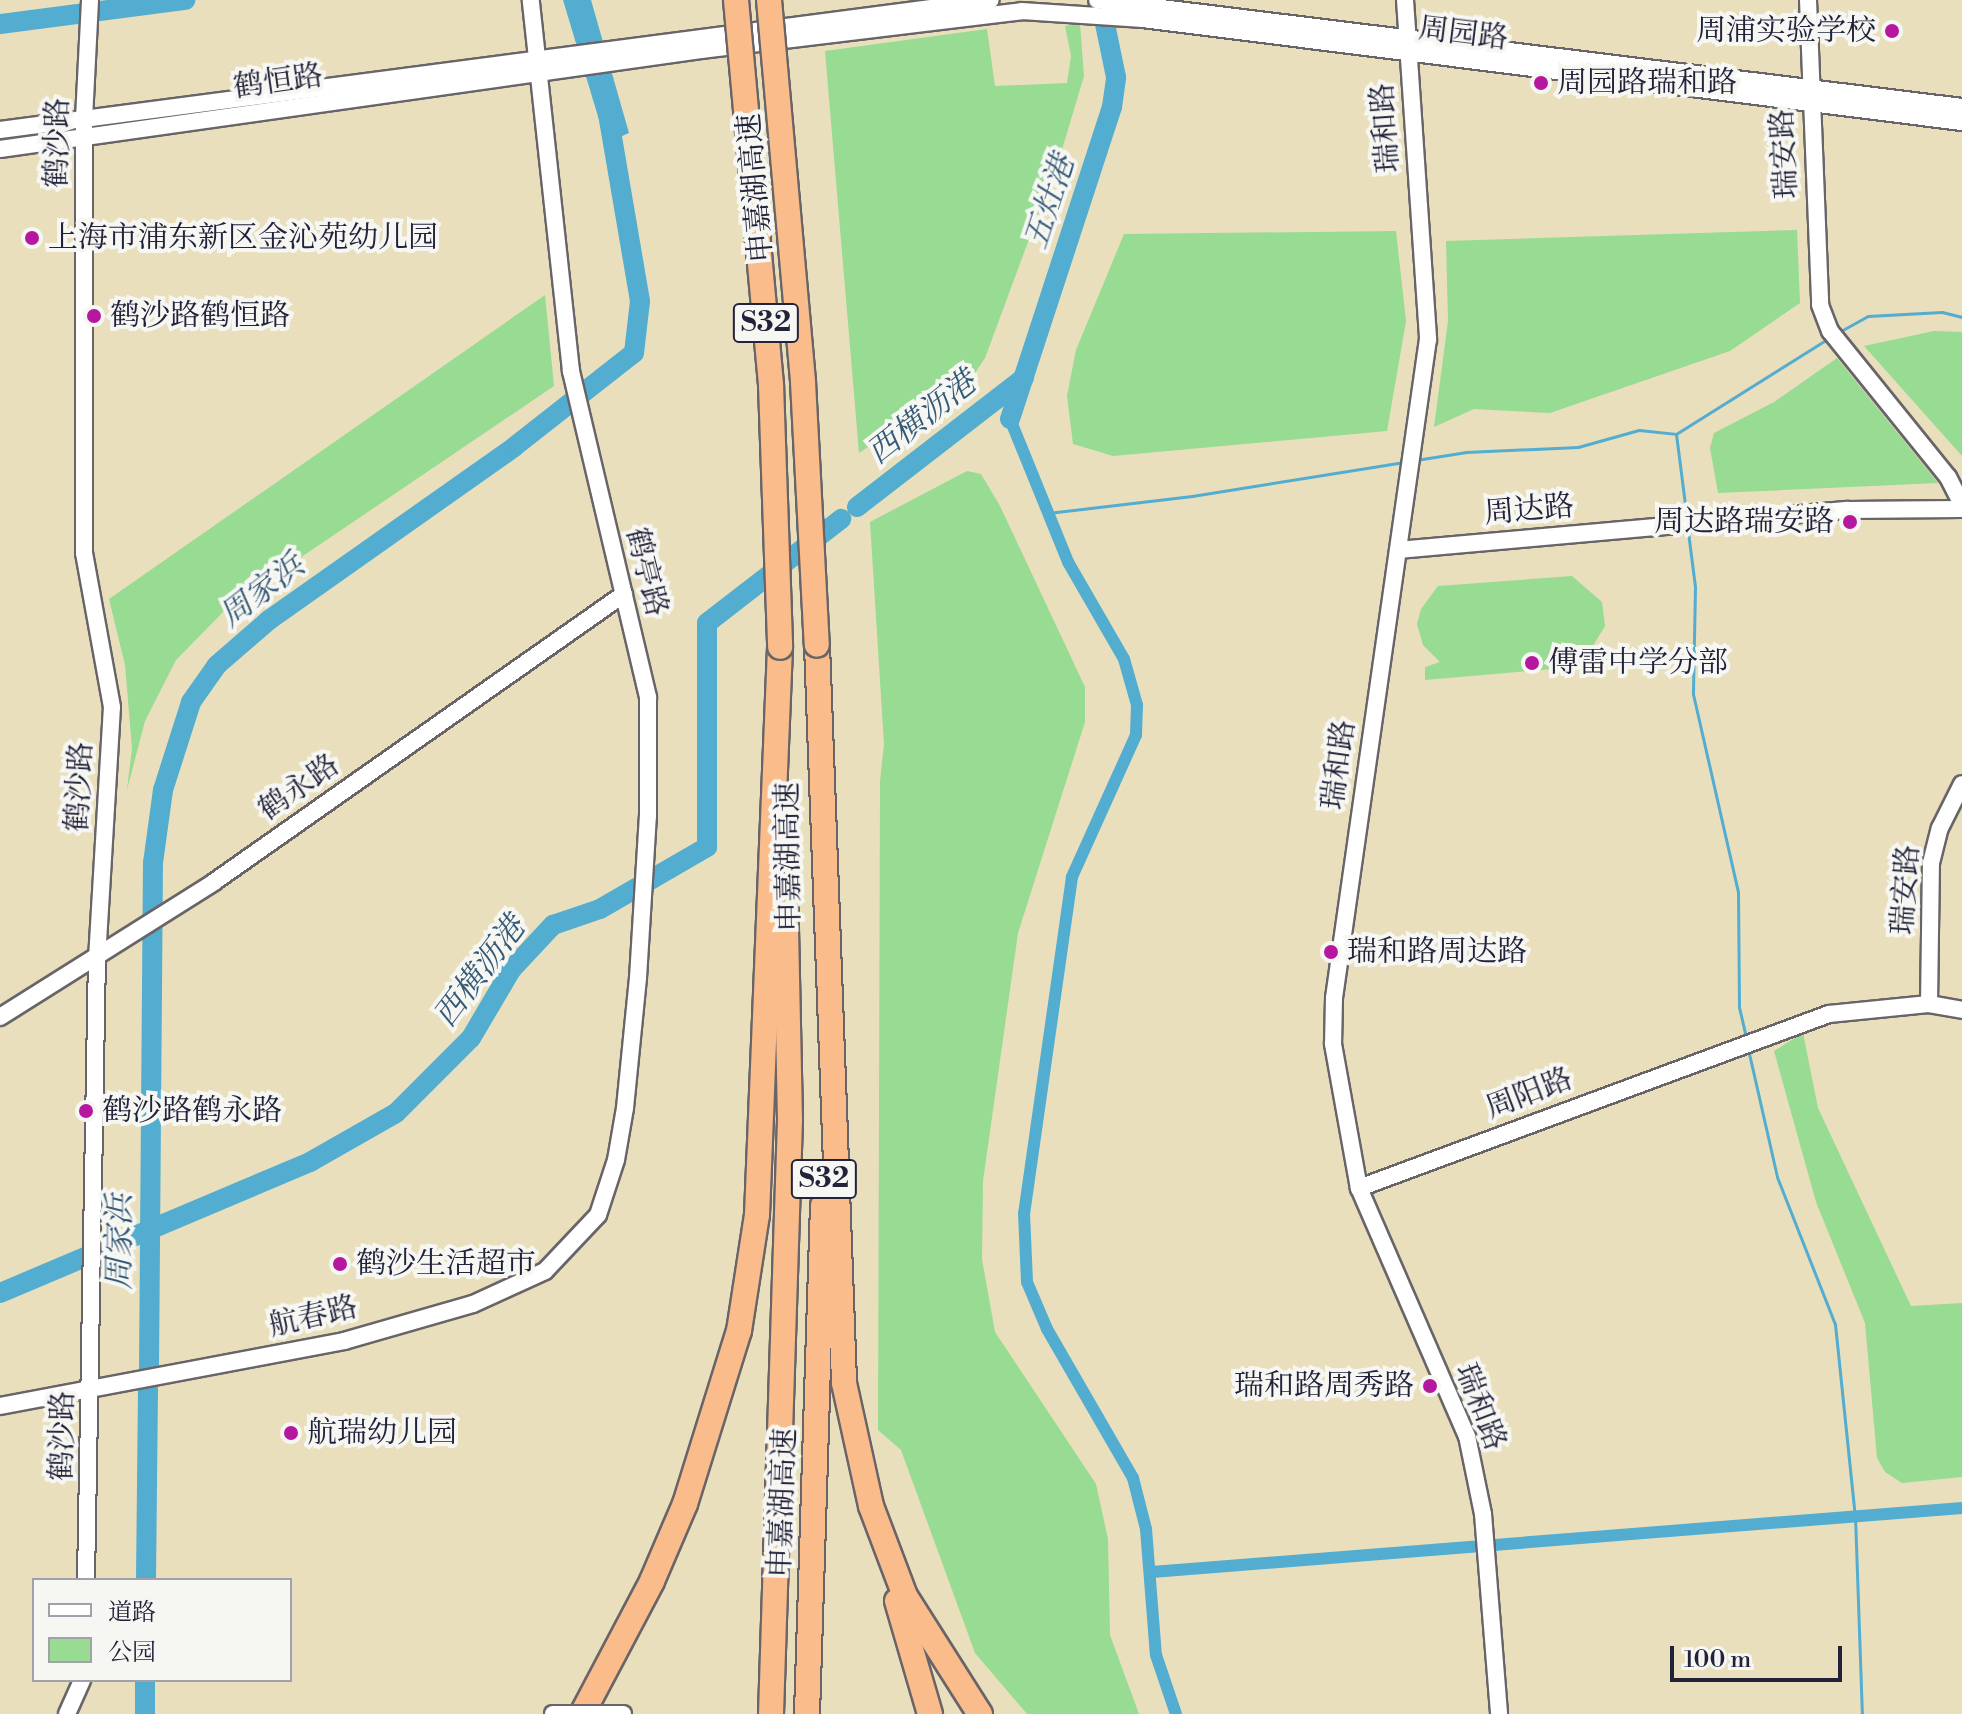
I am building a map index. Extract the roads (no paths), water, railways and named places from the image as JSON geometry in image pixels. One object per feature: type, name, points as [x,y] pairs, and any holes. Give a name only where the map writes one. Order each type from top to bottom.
[{"type":"highway","name":"申嘉湖高速","points":[[736,0],[771,385],[790,1120],[771,1714]]},
{"type":"highway","name":"申嘉湖高速","points":[[769,0],[783,113],[817,645],[825,1115],[807,1714]]},
{"type":"highway","points":[[817,645],[844,1383],[871,1506],[930,1714]]},
{"type":"highway","points":[[579,1714],[610,1659],[685,1504],[739,1331],[757,1215],[780,647]]},
{"type":"highway","points":[[871,1506],[905,1596],[959,1688],[980,1714]]},
{"type":"street","name":"鹤沙路","points":[[86,1578],[92,1389],[97,959],[112,707],[84,553],[84,119],[90,0]]},
{"type":"street","name":"鹤亭路","points":[[531,0],[571,371],[648,697],[641,921],[616,1160]]},
{"type":"street","points":[[622,54],[991,0]]},
{"type":"street","name":"周园路","points":[[1097,0],[1408,37],[1962,122]]},
{"type":"street","name":"瑞和路","points":[[1405,0],[1428,339],[1334,998],[1339,1088],[1359,1188],[1467,1436],[1483,1514],[1499,1714]]},
{"type":"street","name":"瑞安路","points":[[1808,0],[1820,305],[1830,331],[1948,477],[1962,507]]},
{"type":"street","name":"周园路","points":[[622,54],[959,16],[1073,12],[1409,56],[1810,99],[1962,107]]},
{"type":"street","name":"鹤恒路","points":[[0,130],[622,54]]},
{"type":"street","name":"鹤恒路","points":[[0,149],[537,65]]},
{"type":"street","name":"周达路","points":[[1398,550],[1848,510],[1962,507]]},
{"type":"street","name":"鹤永路","points":[[0,1017],[97,959],[186,899],[624,594]]},
{"type":"street","name":"瑞安路","points":[[1929,1004],[1931,863],[1940,828],[1962,784]]},
{"type":"street","points":[[1929,1004],[1962,1010]]},
{"type":"street","name":"周阳路","points":[[1359,1188],[1829,1014],[1929,1004]]},
{"type":"street","name":"航春路","points":[[0,1406],[344,1341],[473,1304],[545,1271],[598,1215],[616,1160]]},
{"type":"street","points":[[67,1714],[81,1682]]},
{"type":"street","points":[[553,1714],[623,1714]]},
{"type":"water","points":[[563,0],[591,0],[629,133],[606,143]]},
{"type":"waterway","points":[[0,24],[185,0]]},
{"type":"waterway","name":"五灶港","points":[[1010,419],[1112,107],[1116,77],[1100,0]]},
{"type":"waterway","name":"周家浜","points":[[149,1369],[153,863],[163,790],[191,702],[217,665],[269,620],[514,447],[634,353],[640,301],[608,114]]},
{"type":"waterway","points":[[1839,332],[1868,316],[1942,312],[1962,317]]},
{"type":"waterway","points":[[1416,460],[1466,452],[1578,447],[1639,430],[1676,434],[1829,338]]},
{"type":"waterway","name":"西横沥港","points":[[857,507],[1024,378]]},
{"type":"waterway","points":[[1010,419],[1068,562],[1124,659],[1137,705],[1136,735],[1072,877],[1024,1213],[1027,1282],[1047,1329],[1133,1478],[1146,1529],[1156,1655],[1176,1714]]},
{"type":"waterway","points":[[1676,434],[1687,520]]},
{"type":"waterway","points":[[1048,513],[1192,496],[1404,462]]},
{"type":"waterway","name":"西横沥港","points":[[0,1293],[310,1162],[396,1113],[471,1038],[511,970],[553,925],[600,909],[707,847],[707,623],[841,519]]},
{"type":"waterway","points":[[1688,532],[1695,587],[1693,694],[1738,892],[1739,1007],[1746,1038]]},
{"type":"waterway","points":[[1748,1049],[1777,1177],[1835,1324],[1855,1516],[1862,1714]]},
{"type":"waterway","name":"周家浜","points":[[146,1578],[148,1389]]},
{"type":"waterway","points":[[1152,1572],[1962,1508]]},
{"type":"waterway","name":"周家浜","points":[[145,1682],[145,1714]]},
{"type":"place","name":"周浦实验学校","points":[[1892,31]]},
{"type":"place","name":"周园路瑞和路","points":[[1541,83]]},
{"type":"place","name":"上海市浦东新区金沁苑幼儿园","points":[[32,238]]},
{"type":"place","name":"鹤沙路鹤恒路","points":[[94,316]]},
{"type":"place","name":"周达路瑞安路","points":[[1850,522]]},
{"type":"place","name":"傅雷中学分部","points":[[1532,663]]},
{"type":"place","name":"瑞和路周达路","points":[[1331,952]]},
{"type":"place","name":"鹤沙路鹤永路","points":[[86,1111]]},
{"type":"place","name":"鹤沙生活超市","points":[[340,1264]]},
{"type":"place","name":"瑞和路周秀路","points":[[1430,1386]]},
{"type":"place","name":"航瑞幼儿园","points":[[291,1433]]}]
